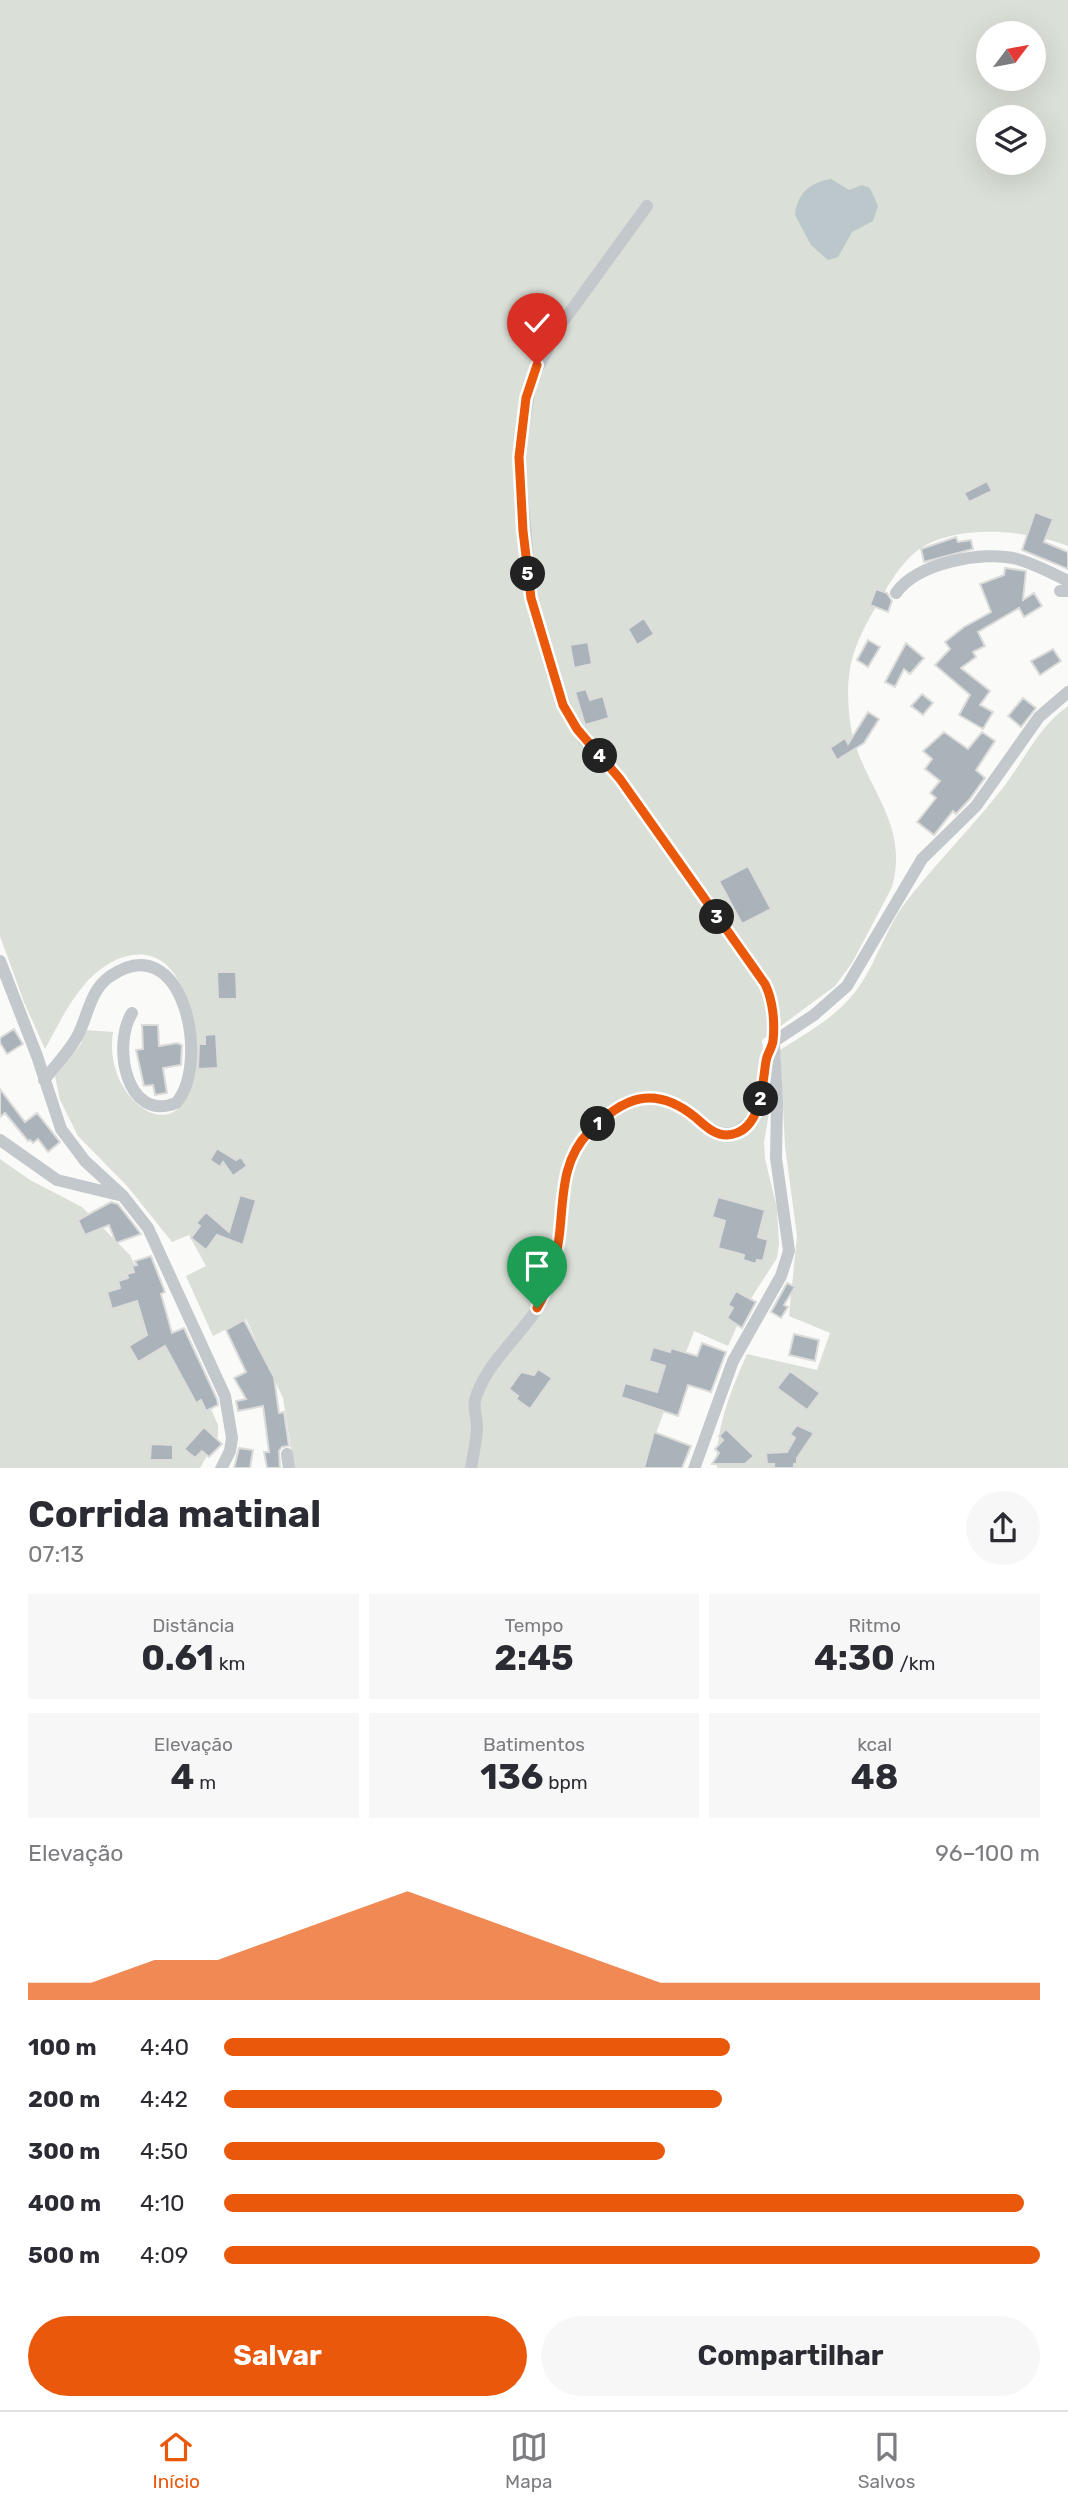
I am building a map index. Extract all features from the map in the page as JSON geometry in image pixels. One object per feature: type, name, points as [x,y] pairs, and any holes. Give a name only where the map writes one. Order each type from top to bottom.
[{"type":"street","points":[[648,206],[562,323],[531,380],[519,457],[531,598],[552,673],[569,718],[584,740],[620,779],[765,984],[771,999],[778,1102],[776,1158],[789,1251],[781,1276],[733,1362],[694,1468]]},
{"type":"street","points":[[896,593],[906,580],[926,569],[993,557],[1016,558],[1065,588]]},
{"type":"street","points":[[471,1468],[477,1426],[474,1402],[493,1368],[547,1290],[559,1240],[566,1171],[579,1144],[623,1105],[652,1096],[682,1107],[717,1133],[734,1133],[745,1126],[760,1105],[766,1057],[773,1042],[814,1015],[847,986],[922,859],[976,806],[1039,716],[1068,692]]},
{"type":"street","points":[[0,961],[55,1115],[68,1140],[123,1196],[148,1228],[225,1396],[232,1438],[230,1451],[221,1468]]},
{"type":"street","points":[[44,1080],[76,1038],[92,999],[102,983],[119,971],[149,965],[157,967],[173,981],[179,992],[187,1024],[190,1046],[187,1085],[176,1103],[157,1107],[148,1104],[133,1087],[122,1056],[124,1031],[132,1013]]},
{"type":"street","points":[[0,1140],[57,1180],[123,1196]]},
{"type":"street","points":[[287,1454],[289,1468]]},
{"type":"shaded area","points":[[0,0],[1068,0],[1068,546],[1033,536],[992,532],[971,533],[934,541],[918,550],[900,568],[861,634],[849,674],[850,721],[855,743],[895,841],[896,863],[892,887],[852,963],[835,986],[762,1040],[769,1113],[764,1142],[765,1159],[777,1208],[777,1258],[745,1308],[728,1346],[694,1331],[643,1468],[294,1468],[283,1398],[246,1319],[213,1336],[186,1276],[206,1266],[189,1235],[172,1242],[128,1187],[78,1136],[60,1100],[55,1076],[81,1044],[86,1030],[113,1032],[113,1056],[119,1078],[129,1096],[143,1108],[158,1114],[172,1113],[185,1101],[193,1079],[188,1020],[185,997],[173,972],[150,956],[123,957],[109,964],[84,985],[45,1049],[24,1002],[0,936]]},
{"type":"shaded area","points":[[831,179],[849,190],[862,185],[870,188],[878,206],[873,221],[852,232],[838,257],[828,260],[811,245],[795,215],[806,190]]},
{"type":"shaded area","points":[[1068,706],[1068,1468],[717,1468],[721,1425],[747,1354],[817,1370],[830,1333],[789,1316],[797,1236],[785,1146],[780,1050],[825,1020],[854,993],[905,903],[1002,789],[1057,714]]},
{"type":"shaded area","points":[[0,1159],[30,1180],[82,1207],[129,1254],[199,1382],[218,1425],[218,1436],[200,1468],[0,1468]]},
{"type":"building","points":[[987,481],[992,491],[969,502],[964,493]]},
{"type":"building","points":[[1035,512],[1053,519],[1044,542],[1068,552],[1068,569],[1022,550]]},
{"type":"building","points":[[956,537],[958,542],[971,540],[973,549],[924,562],[921,549]]},
{"type":"building","points":[[1005,568],[1026,571],[1023,600],[1034,593],[1042,606],[1024,617],[1019,608],[978,632],[985,646],[973,652],[976,657],[961,668],[990,691],[980,705],[993,712],[983,729],[959,715],[970,695],[935,665],[950,649],[945,642],[964,627],[991,612],[980,584],[1004,575]]},
{"type":"building","points":[[876,589],[887,593],[892,601],[888,612],[870,605]]},
{"type":"building","points":[[644,618],[654,634],[637,645],[628,629]]},
{"type":"building","points":[[868,640],[880,647],[868,667],[857,660]]},
{"type":"building","points":[[588,642],[592,664],[574,668],[570,645]]},
{"type":"building","points":[[906,643],[924,658],[910,674],[904,669],[895,687],[885,682]]},
{"type":"building","points":[[1053,649],[1061,661],[1040,675],[1031,661]]},
{"type":"building","points":[[586,689],[590,700],[603,696],[609,718],[585,725],[575,692]]},
{"type":"building","points":[[922,694],[933,703],[923,715],[911,706]]},
{"type":"building","points":[[1023,698],[1036,708],[1021,727],[1008,716]]},
{"type":"building","points":[[868,712],[879,719],[864,743],[837,760],[830,748],[845,738],[848,744]]},
{"type":"building","points":[[944,732],[968,749],[982,732],[995,741],[976,770],[985,778],[969,800],[956,814],[953,811],[934,835],[917,822],[936,798],[930,793],[940,781],[925,769],[932,759],[923,751]]},
{"type":"building","points":[[748,866],[771,909],[742,924],[719,881]]},
{"type":"building","points":[[217,972],[236,972],[237,999],[218,999]]},
{"type":"building","points":[[142,1025],[158,1025],[159,1046],[177,1043],[182,1045],[181,1065],[163,1068],[167,1093],[155,1095],[153,1085],[144,1086],[136,1050],[143,1049]]},
{"type":"building","points":[[14,1029],[23,1044],[7,1054],[0,1038]]},
{"type":"building","points":[[216,1034],[218,1068],[198,1069],[199,1044],[205,1044],[205,1035]]},
{"type":"building","points":[[0,1089],[25,1122],[37,1113],[60,1142],[48,1152],[38,1139],[33,1143],[28,1141],[5,1113],[0,1117]]},
{"type":"building","points":[[213,1146],[236,1160],[241,1157],[247,1166],[233,1176],[223,1162],[220,1167],[210,1160],[216,1150]]},
{"type":"building","points":[[240,1195],[256,1200],[243,1245],[217,1235],[206,1250],[191,1238],[200,1226],[196,1223],[206,1212],[229,1232]]},
{"type":"building","points":[[718,1197],[765,1210],[758,1237],[768,1240],[763,1261],[757,1260],[756,1264],[743,1260],[744,1255],[718,1248],[725,1221],[712,1217]]},
{"type":"building","points":[[111,1202],[118,1204],[141,1234],[116,1243],[109,1225],[85,1235],[78,1220]]},
{"type":"building","points":[[151,1256],[165,1292],[161,1294],[172,1333],[184,1328],[217,1399],[218,1405],[206,1411],[201,1400],[196,1403],[165,1346],[138,1362],[129,1346],[147,1335],[137,1301],[112,1309],[107,1292],[120,1288],[118,1281],[128,1278],[127,1274],[134,1272],[132,1266],[137,1265],[135,1261]]},
{"type":"building","points":[[787,1283],[795,1287],[784,1305],[788,1307],[781,1318],[771,1312]]},
{"type":"building","points":[[736,1291],[756,1302],[742,1328],[727,1318],[733,1308],[728,1305]]},
{"type":"building","points":[[244,1320],[274,1377],[279,1413],[284,1412],[289,1446],[282,1447],[279,1451],[280,1468],[267,1468],[264,1452],[269,1452],[263,1406],[238,1411],[236,1401],[246,1399],[234,1378],[246,1372],[226,1330]]},
{"type":"building","points":[[794,1334],[819,1340],[815,1361],[789,1355]]},
{"type":"building","points":[[702,1343],[726,1352],[711,1392],[688,1385],[678,1416],[621,1397],[625,1383],[657,1392],[665,1366],[649,1361],[653,1347],[670,1352],[671,1348],[697,1356]]},
{"type":"building","points":[[538,1369],[552,1378],[530,1409],[516,1399],[518,1396],[509,1389],[521,1372],[534,1375]]},
{"type":"building","points":[[790,1371],[820,1393],[807,1410],[777,1388]]},
{"type":"building","points":[[797,1425],[814,1433],[797,1458],[794,1468],[774,1468],[774,1464],[767,1464],[766,1453],[787,1452],[795,1438],[790,1434]]},
{"type":"building","points":[[204,1427],[222,1444],[209,1457],[202,1451],[195,1458],[184,1449]]},
{"type":"building","points":[[726,1429],[754,1456],[745,1464],[712,1464],[719,1453],[715,1449],[723,1440],[719,1436]]},
{"type":"building","points":[[654,1432],[691,1446],[682,1468],[644,1468]]},
{"type":"building","points":[[151,1444],[173,1445],[173,1460],[150,1460]]},
{"type":"building","points":[[239,1448],[253,1450],[250,1468],[234,1468]]},
{"type":"route","points":[[537,365],[526,398],[519,457],[523,531],[531,598],[563,705],[584,740],[620,779],[765,984],[772,1006],[773,1042],[766,1057],[760,1105],[745,1126],[734,1133],[717,1133],[682,1107],[652,1096],[623,1105],[589,1132],[579,1144],[566,1171],[554,1270],[537,1308]]}]
